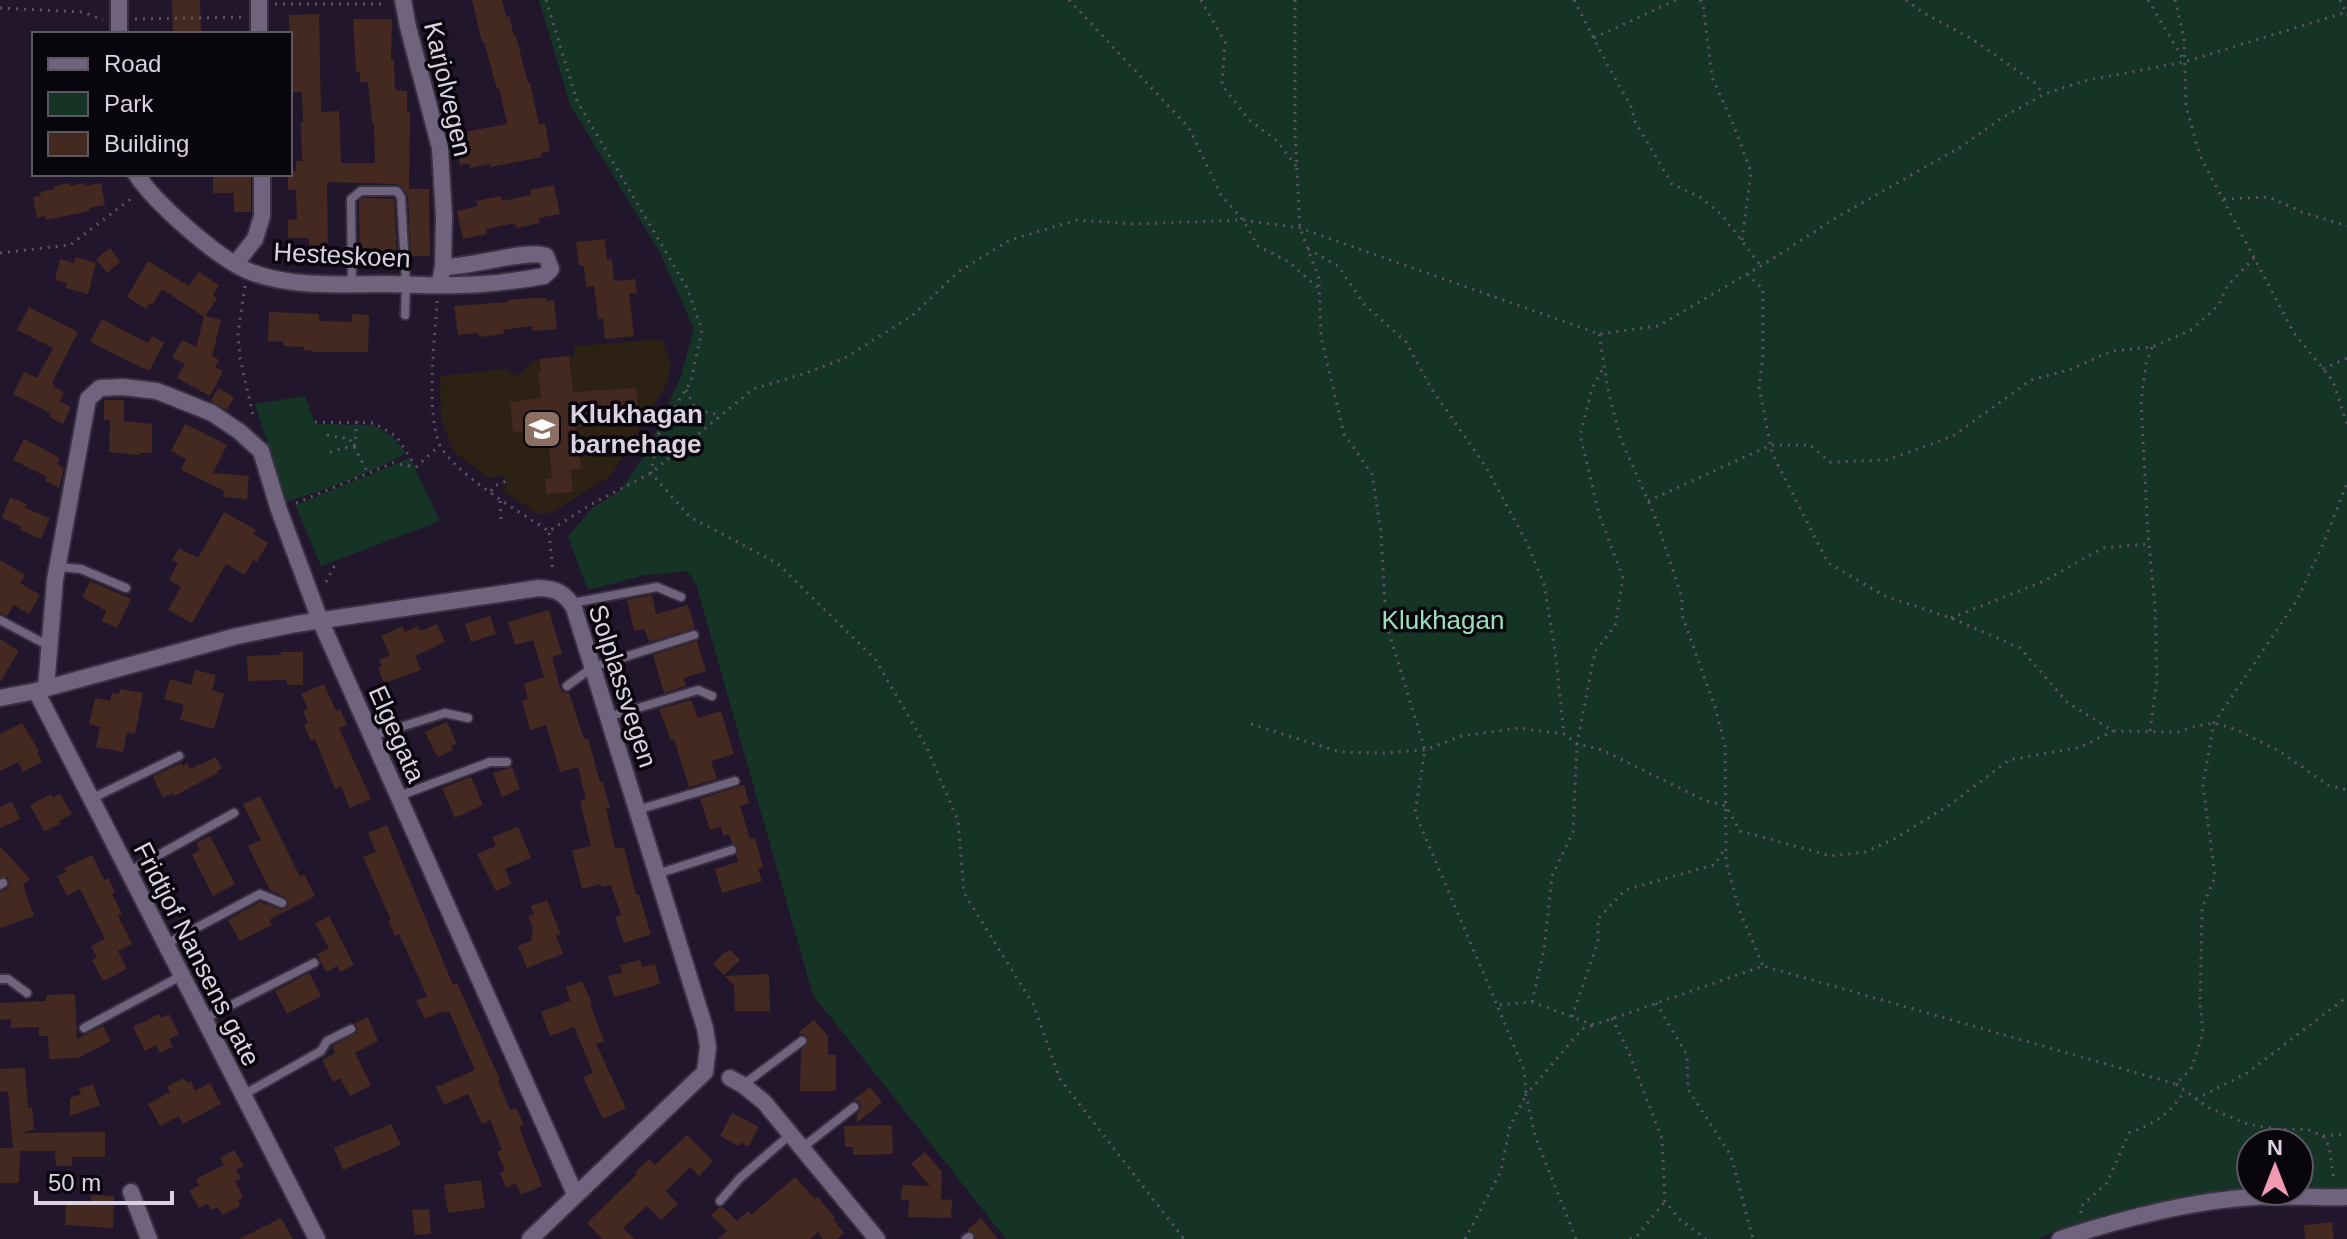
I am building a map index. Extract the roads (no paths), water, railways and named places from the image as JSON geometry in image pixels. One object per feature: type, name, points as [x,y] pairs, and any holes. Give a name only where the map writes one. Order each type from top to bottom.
[{"type":"street","points":[[119,0],[119,27]]},
{"type":"street","points":[[259,0],[259,32]]},
{"type":"street","name":"Karjolvegen","points":[[403,0],[440,148],[443,267],[438,285]]},
{"type":"street","points":[[242,267],[262,216],[262,176]]},
{"type":"street","name":"Hesteskoen","points":[[140,180],[205,243],[242,267],[271,278],[352,284],[463,285],[524,280],[544,276],[551,269],[546,256],[536,252],[485,263],[443,267]]},
{"type":"street","name":"Elgegata","points":[[58,567],[88,399],[100,388],[157,391],[212,413],[261,451],[279,510],[320,620],[575,1194]]},
{"type":"street","points":[[41,690],[58,567]]},
{"type":"street","name":"Solplassvegen","points":[[0,698],[41,690],[237,636],[320,620],[512,584],[561,591],[571,603],[593,667],[705,1028],[708,1047],[705,1072],[530,1239]]},
{"type":"street","name":"Fridtjof Nansens gate","points":[[41,690],[90,799],[317,1239]]},
{"type":"street","points":[[737,1081],[764,1102],[877,1239]]},
{"type":"street","points":[[131,1192],[149,1239]]},
{"type":"street","points":[[2060,1239],[2190,1206],[2254,1197],[2342,1198]]},
{"type":"lane","points":[[352,284],[351,199],[361,191],[397,191],[401,197],[405,315]]},
{"type":"lane","points":[[58,567],[81,569],[126,588]]},
{"type":"lane","points":[[571,603],[657,587],[681,597]]},
{"type":"lane","points":[[0,620],[49,646]]},
{"type":"lane","points":[[567,686],[593,667],[694,635]]},
{"type":"lane","points":[[608,717],[698,690],[712,696]]},
{"type":"lane","points":[[371,736],[445,713],[468,718]]},
{"type":"lane","points":[[90,799],[179,756]]},
{"type":"lane","points":[[398,797],[490,762],[507,762]]},
{"type":"lane","points":[[637,810],[735,781]]},
{"type":"lane","points":[[128,873],[234,813]]},
{"type":"lane","points":[[657,874],[732,850]]},
{"type":"lane","points":[[165,945],[260,894],[282,903]]},
{"type":"lane","points":[[203,1019],[314,963]]},
{"type":"lane","points":[[84,1028],[181,976]]},
{"type":"lane","points":[[0,979],[8,979],[27,993]]},
{"type":"lane","points":[[243,1095],[321,1051],[327,1041],[351,1029]]},
{"type":"lane","points":[[737,1081],[802,1041]]},
{"type":"lane","points":[[802,1148],[854,1107]]},
{"type":"lane","points":[[720,1201],[740,1178],[791,1134]]},
{"type":"place","name":"Klukhagan barnehage","points":[[542,429]]},
{"type":"park label","name":"Klukhagan","points":[[1443,620]]}]
